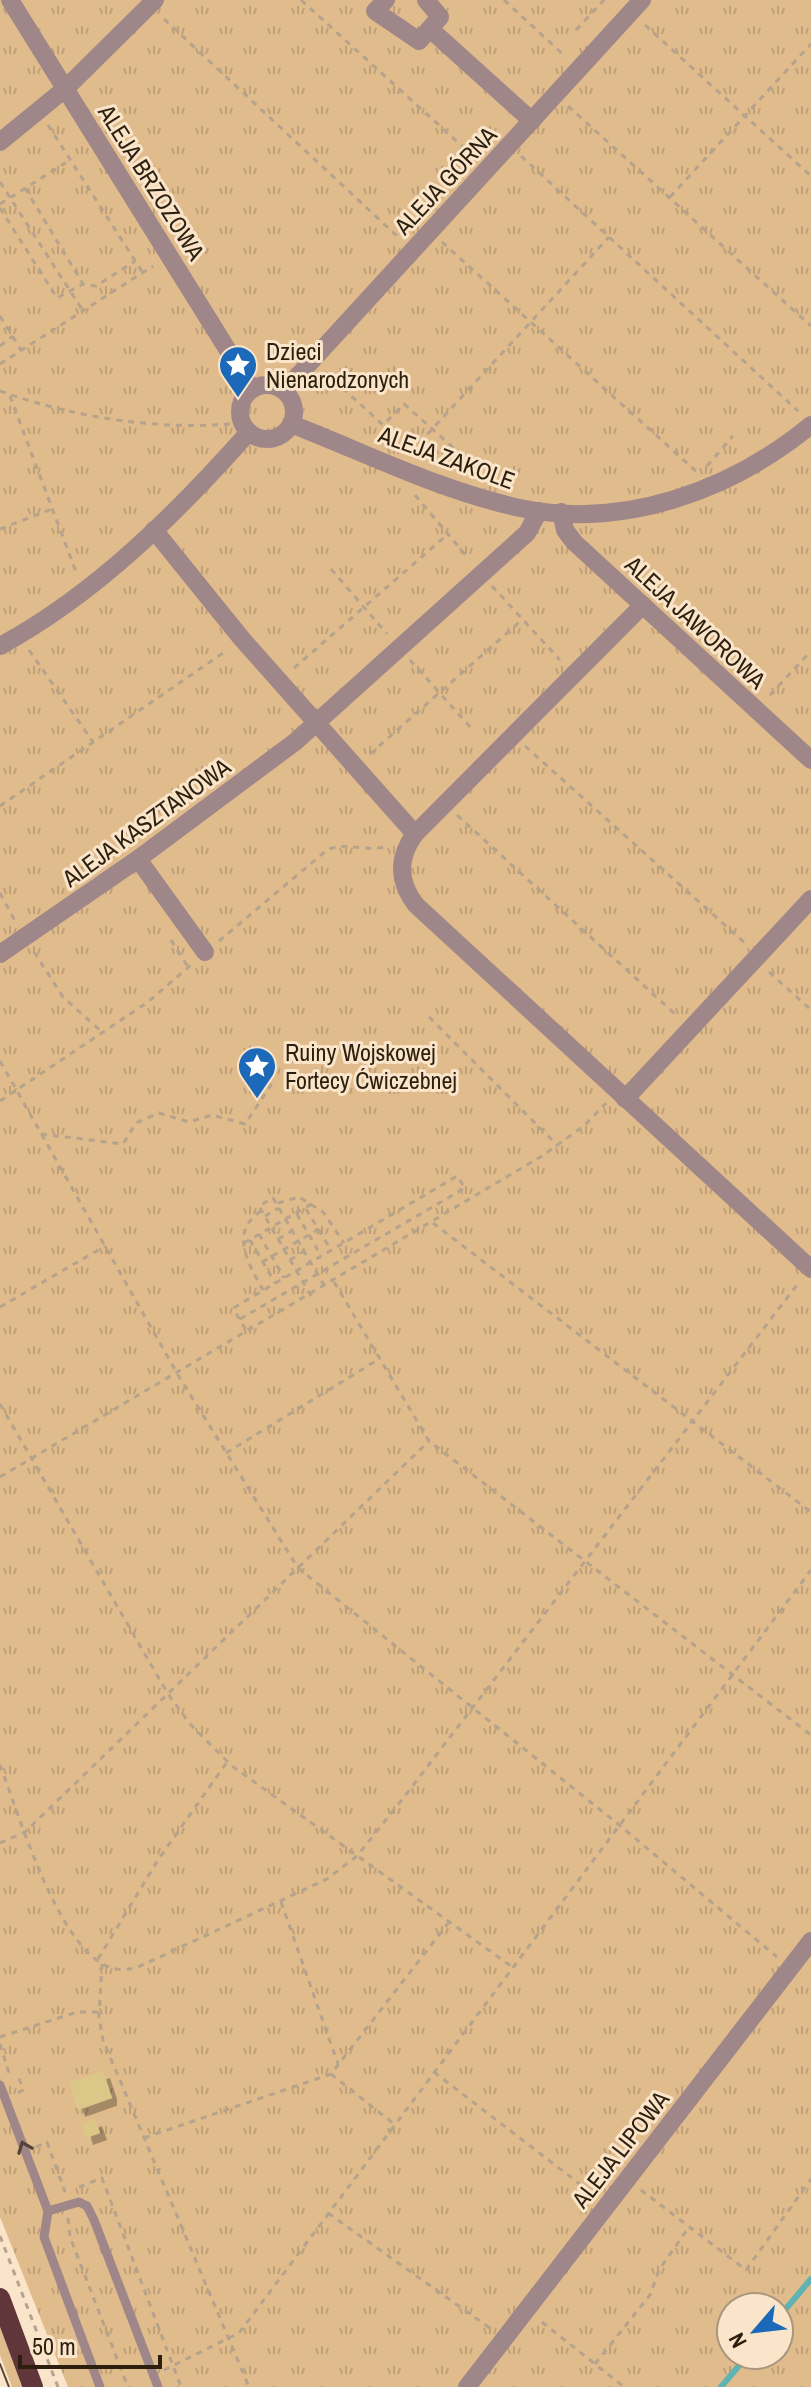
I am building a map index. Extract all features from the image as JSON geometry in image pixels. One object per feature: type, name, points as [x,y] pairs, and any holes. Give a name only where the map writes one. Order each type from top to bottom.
[{"type":"main road","points":[[0,2298],[33,2387]]},
{"type":"street","name":"ALEJA BRZOZOWA","points":[[10,0],[252,389]]},
{"type":"street","points":[[386,0],[375,11],[419,41],[440,17],[426,0]]},
{"type":"street","points":[[0,142],[66,88],[152,3]]},
{"type":"street","name":"ALEJA GÓRNA","points":[[284,391],[636,6]]},
{"type":"street","points":[[430,29],[532,121]]},
{"type":"street","points":[[0,646],[83,591],[198,489],[246,428],[241,403],[252,389],[267,385],[284,391],[292,404],[291,424],[272,438],[246,428]]},
{"type":"street","name":"ALEJA ZAKOLE","points":[[291,424],[487,499],[539,511],[561,512],[635,508],[706,480],[754,466],[806,420]]},
{"type":"street","name":"ALEJA KASZTANOWA","points":[[0,954],[138,859],[295,742],[527,533],[539,511]]},
{"type":"street","name":"ALEJA JAWOROWA","points":[[561,512],[565,530],[574,542],[811,760]]},
{"type":"street","points":[[154,530],[242,639],[415,834]]},
{"type":"street","points":[[643,605],[415,834],[401,866],[409,896],[810,1269]]},
{"type":"street","points":[[138,859],[205,952]]},
{"type":"street","points":[[621,1095],[691,1028],[811,899]]},
{"type":"street","name":"ALEJA LIPOWA","points":[[467,2387],[811,1941]]},
{"type":"lane","points":[[0,2085],[48,2211],[44,2237],[100,2387]]},
{"type":"lane","points":[[48,2211],[79,2202],[87,2206],[158,2387]]},
{"type":"path","points":[[301,0],[488,169]]},
{"type":"path","points":[[504,0],[579,69]]},
{"type":"path","points":[[576,30],[604,0]]},
{"type":"path","points":[[152,3],[413,250]]},
{"type":"path","points":[[636,6],[745,116],[811,176]]},
{"type":"path","points":[[669,198],[811,44]]},
{"type":"path","points":[[555,95],[811,326]]},
{"type":"path","points":[[39,111],[143,273]]},
{"type":"path","points":[[509,146],[806,420]]},
{"type":"path","points":[[70,160],[0,206],[57,298],[83,284],[96,286],[135,261]]},
{"type":"path","points":[[0,182],[83,311]]},
{"type":"path","points":[[25,188],[83,284]]},
{"type":"path","points":[[430,232],[706,480],[733,436]]},
{"type":"path","points":[[398,466],[609,237]]},
{"type":"path","points":[[0,364],[169,256]]},
{"type":"path","points":[[0,316],[21,350]]},
{"type":"path","points":[[0,346],[13,336]]},
{"type":"path","points":[[312,360],[383,425],[404,404],[496,485]]},
{"type":"path","points":[[0,391],[73,413],[121,420],[246,428]]},
{"type":"path","points":[[10,394],[83,591]]},
{"type":"path","points":[[0,529],[52,509]]},
{"type":"path","points":[[279,681],[448,534]]},
{"type":"path","points":[[355,767],[523,619]]},
{"type":"path","points":[[18,636],[93,742]]},
{"type":"path","points":[[0,806],[242,639]]},
{"type":"path","points":[[757,710],[811,651]]},
{"type":"path","points":[[513,736],[811,1010]]},
{"type":"path","points":[[445,804],[691,1028]]},
{"type":"path","points":[[0,893],[63,997],[103,1033]]},
{"type":"path","points":[[429,1017],[558,1146]]},
{"type":"path","points":[[0,1061],[178,1375],[298,1568],[618,1824],[790,1968]]},
{"type":"path","points":[[41,1134],[123,1144],[136,1123],[159,1113],[189,1122],[212,1115],[245,1124],[273,1082]]},
{"type":"path","points":[[0,1477],[433,1223],[558,1146],[621,1095]]},
{"type":"path","points":[[240,1319],[465,1188],[457,1176],[235,1307],[240,1319],[248,1333]]},
{"type":"path","points":[[436,1189],[442,1201]]},
{"type":"path","points":[[265,1216],[299,1197],[313,1203],[332,1223],[344,1243]]},
{"type":"path","points":[[311,1296],[259,1206],[273,1198],[325,1287]]},
{"type":"path","points":[[244,1243],[313,1203]]},
{"type":"path","points":[[411,1203],[417,1215]]},
{"type":"path","points":[[306,1207],[331,1250]]},
{"type":"path","points":[[400,1210],[407,1222]]},
{"type":"path","points":[[261,1211],[245,1226],[244,1243],[249,1265],[263,1290]]},
{"type":"path","points":[[297,1213],[321,1256]]},
{"type":"path","points":[[433,1223],[811,1512]]},
{"type":"path","points":[[374,1225],[381,1237]]},
{"type":"path","points":[[262,1262],[319,1229]]},
{"type":"path","points":[[278,1239],[292,1231]]},
{"type":"path","points":[[259,1234],[284,1278]]},
{"type":"path","points":[[250,1240],[275,1283]]},
{"type":"path","points":[[349,1240],[356,1251]]},
{"type":"path","points":[[0,1307],[105,1246]]},
{"type":"path","points":[[339,1246],[346,1257]]},
{"type":"path","points":[[290,1260],[304,1251]]},
{"type":"path","points":[[0,1765],[61,1916],[80,1944],[113,1969],[136,1968],[327,1879],[357,1856],[810,1269]]},
{"type":"path","points":[[334,1282],[429,1441],[811,1735]]},
{"type":"path","points":[[269,1287],[276,1298]]},
{"type":"path","points":[[258,1293],[265,1304]]},
{"type":"path","points":[[226,1453],[379,1359]]},
{"type":"path","points":[[0,1404],[168,1694],[190,1724],[227,1762],[511,1966]]},
{"type":"path","points":[[0,1843],[25,1832],[429,1441]]},
{"type":"path","points":[[153,2375],[239,2333],[511,1966],[811,1570]]},
{"type":"path","points":[[227,1762],[158,1860],[101,1950],[99,2012],[103,2040],[249,2387]]},
{"type":"path","points":[[281,1902],[339,2066]]},
{"type":"path","points":[[144,2138],[331,2074],[449,1922]]},
{"type":"path","points":[[0,2037],[77,2012],[99,2012]]},
{"type":"path","points":[[0,2044],[11,2081]]},
{"type":"path","points":[[434,2072],[607,2205]]},
{"type":"path","points":[[331,2074],[394,2124]]},
{"type":"path","points":[[15,2100],[23,2090],[19,2078]]},
{"type":"path","points":[[627,2179],[746,2270],[811,2179]]},
{"type":"path","points":[[65,2193],[70,2237],[128,2387]]},
{"type":"path","points":[[328,2213],[504,2338]]},
{"type":"path","points":[[595,2364],[650,2295],[659,2270],[689,2227]]},
{"type":"path","points":[[0,2236],[58,2387]]},
{"type":"path","points":[[526,2309],[624,2387]]},
{"type":"green space","points":[[0,0],[811,0],[811,2387],[68,2387],[0,2217]]},
{"type":"green space","points":[[0,2326],[23,2387],[12,2387],[0,2355]]},
{"type":"building","points":[[103,2071],[112,2098],[78,2110],[69,2083]]},
{"type":"building","points":[[95,2119],[100,2133],[86,2138],[82,2124]]},
{"type":"waterway","points":[[795,2298],[811,2279]]},
{"type":"waterway","points":[[721,2387],[734,2371]]},
{"type":"tram line","points":[[0,2364],[9,2387]]},
{"type":"place","name":"Dzieci Nienarodzonych","points":[[238,399]]},
{"type":"place","name":"Ruiny Wojskowej Fortecy Ćwiczebnej","points":[[257,1100]]}]
